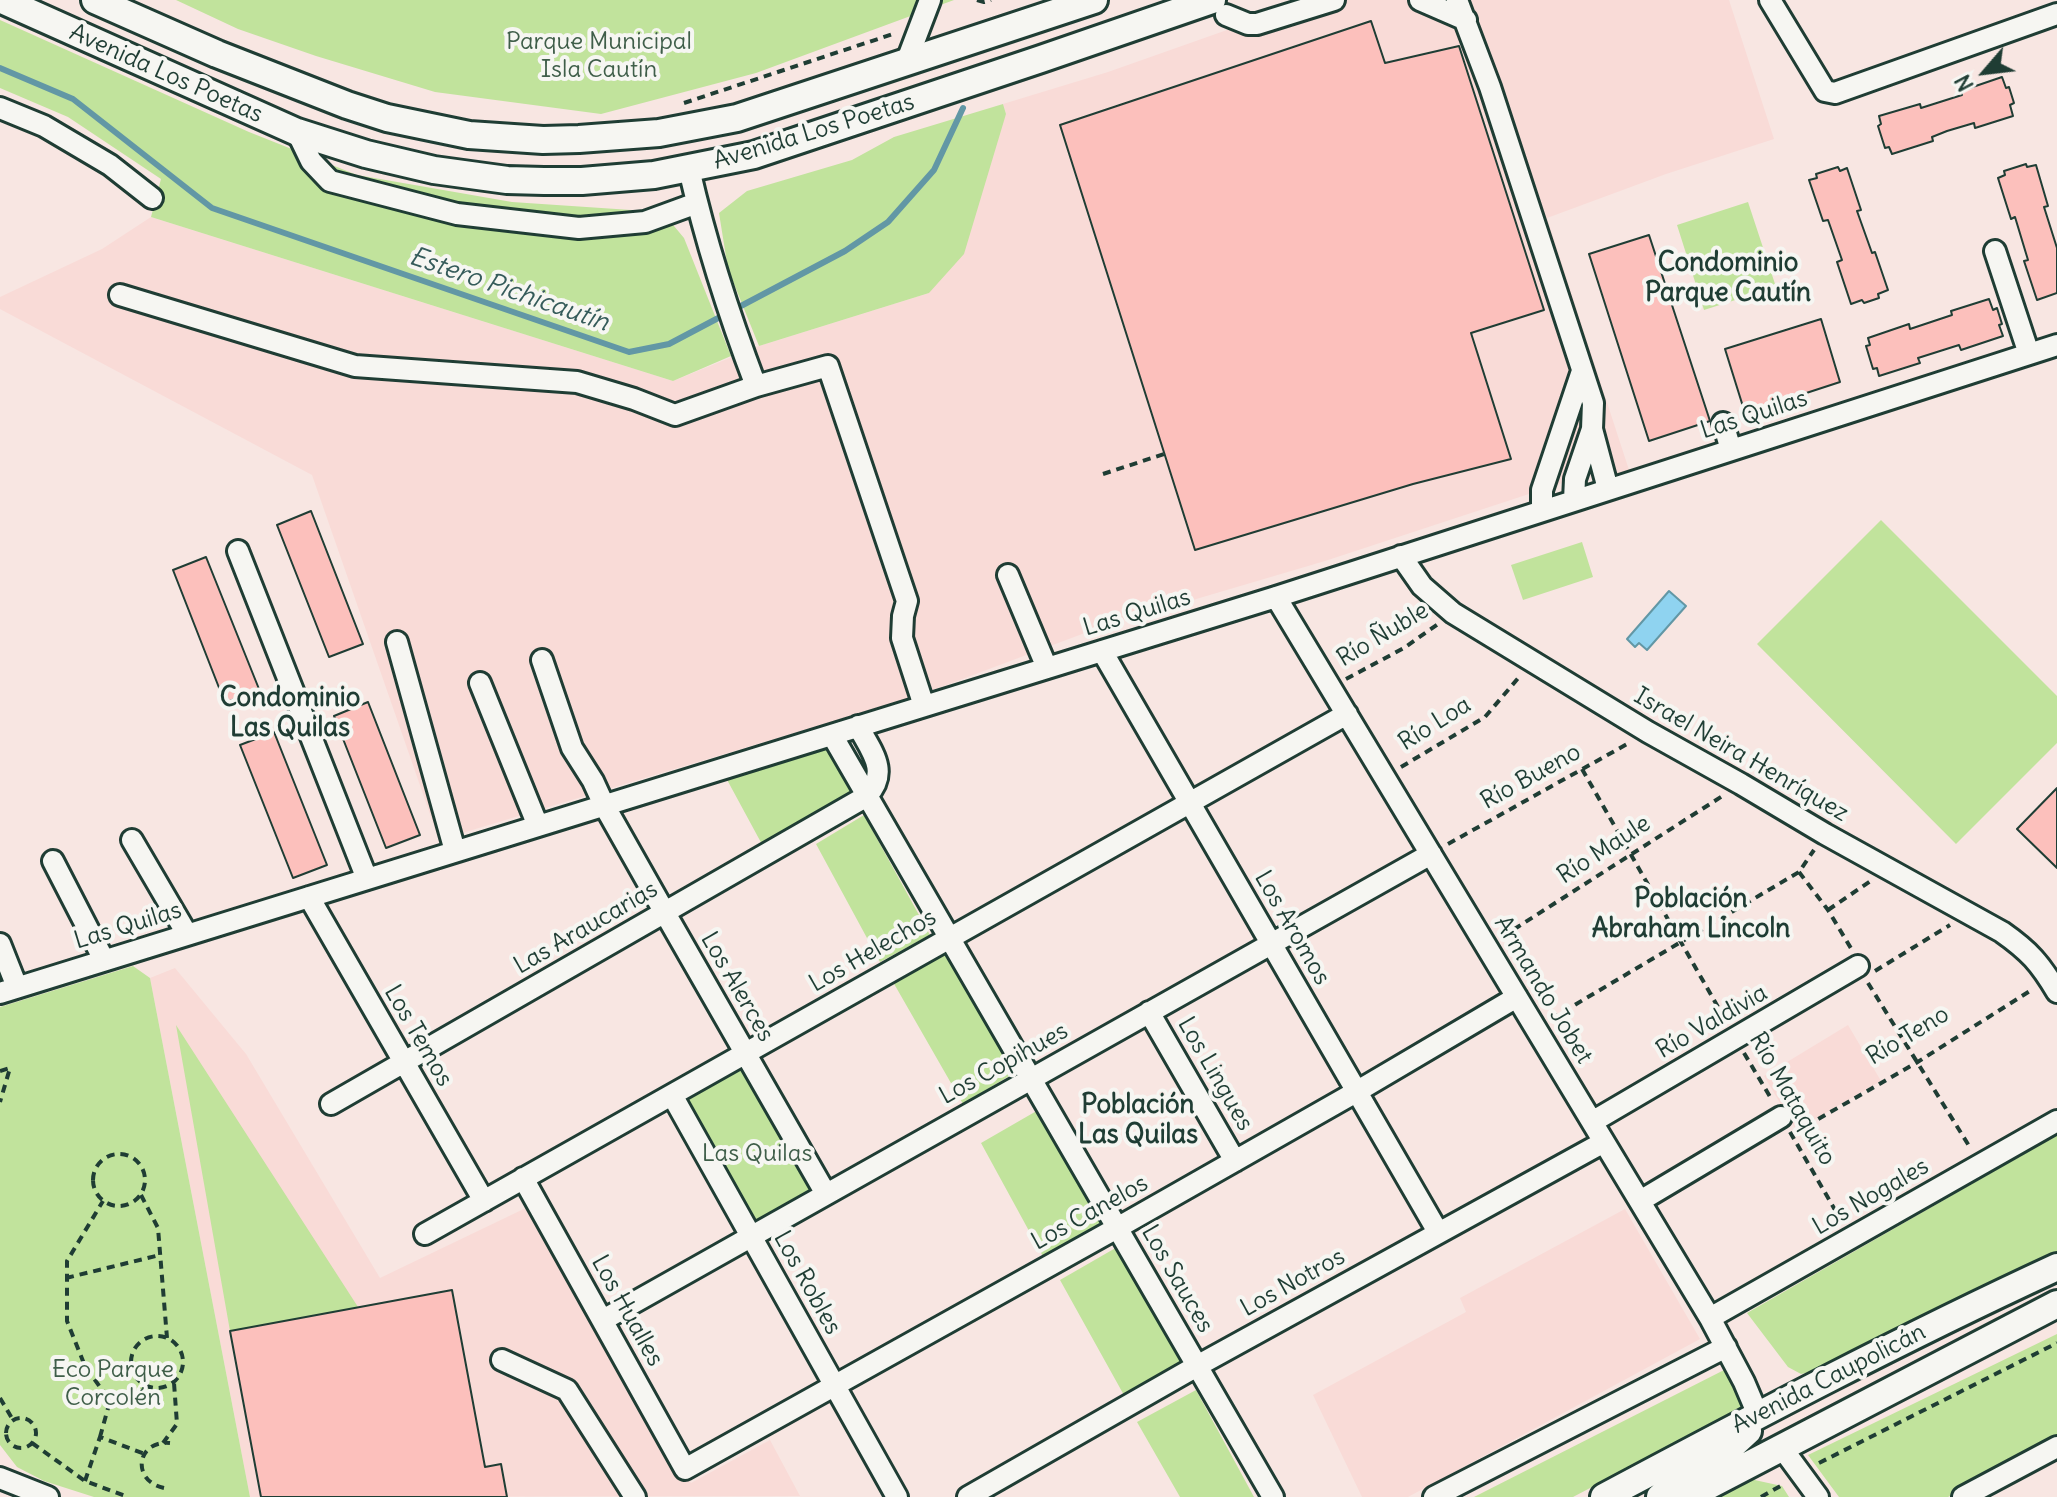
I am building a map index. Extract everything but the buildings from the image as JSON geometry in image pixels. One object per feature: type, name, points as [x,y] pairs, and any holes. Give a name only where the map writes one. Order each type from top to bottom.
[{"type":"main road","name":"Avenida Los Poetas","points":[[2,0],[297,132],[400,163],[469,176],[582,181],[689,169],[754,155],[1041,59],[1219,8]]},
{"type":"main road","name":"Avenida Los Poetas","points":[[95,0],[217,54],[347,105],[428,128],[506,139],[579,139],[659,133],[737,118],[1094,0]]},
{"type":"main road","name":"Avenida Caupolicán","points":[[1604,1497],[1960,1312],[2057,1267]]},
{"type":"main road","name":"Avenida Caupolicán","points":[[1687,1497],[2057,1304]]},
{"type":"main road","points":[[1660,1497],[1722,1455],[1745,1435],[1758,1415]]},
{"type":"street","points":[[906,63],[930,0]]},
{"type":"street","points":[[1219,8],[1248,24],[1257,24],[1334,0]]},
{"type":"street","points":[[1420,0],[1466,20]]},
{"type":"street","points":[[1457,0],[1593,403],[1592,429],[1575,479],[1574,500]]},
{"type":"street","points":[[1770,0],[1825,91],[1835,93],[2057,14]]},
{"type":"street","points":[[0,108],[44,126],[110,165],[152,198]]},
{"type":"street","points":[[297,132],[311,161],[330,181],[457,214],[579,228],[645,222],[697,203]]},
{"type":"street","points":[[689,169],[723,295],[756,386]]},
{"type":"street","points":[[1995,251],[2029,354]]},
{"type":"street","points":[[120,295],[355,366],[577,382],[675,415],[756,386],[828,366],[907,601],[902,638],[924,706]]},
{"type":"street","name":"Las Quilas","points":[[9,990],[1276,597],[2057,345]]},
{"type":"street","points":[[1542,510],[1542,490],[1582,371]]},
{"type":"street","points":[[1723,423],[1731,450]]},
{"type":"street","points":[[1592,429],[1608,489]]},
{"type":"street","points":[[238,551],[367,879]]},
{"type":"street","name":"Israel Neira Henríquez","points":[[1401,556],[1422,586],[1453,613],[1648,732],[1887,870],[2002,932],[2026,948],[2053,985]]},
{"type":"street","points":[[1008,575],[1047,668]]},
{"type":"street","name":"Armando Jobet","points":[[1276,597],[1710,1318],[1758,1415]]},
{"type":"street","points":[[397,642],[455,851]]},
{"type":"street","name":"Los Aromos","points":[[1102,651],[1438,1232]]},
{"type":"street","name":"Los Alerces","points":[[542,660],[572,748],[826,1194]]},
{"type":"street","points":[[480,683],[538,826]]},
{"type":"street","name":"Los Helechos","points":[[425,1234],[1347,714]]},
{"type":"street","points":[[858,726],[878,767],[877,782],[867,796]]},
{"type":"street","name":"Los Sauces","points":[[832,735],[1273,1497]]},
{"type":"street","name":"Las Araucarias","points":[[331,1104],[867,796]]},
{"type":"street","points":[[132,840],[187,934]]},
{"type":"street","name":"Los Copihues","points":[[603,1320],[1431,854]]},
{"type":"street","points":[[53,861],[104,960]]},
{"type":"street","name":"Los Temos","points":[[309,897],[484,1201]]},
{"type":"street","points":[[0,944],[9,990]]},
{"type":"street","name":"Río Valdivia","points":[[1592,1122],[1736,1038],[1862,972]]},
{"type":"street","name":"Los Canelos","points":[[685,1469],[1117,1228],[1517,997]]},
{"type":"street","name":"Los Lingues","points":[[1149,1012],[1235,1161]]},
{"type":"street","name":"Los Robles","points":[[672,1095],[897,1497]]},
{"type":"street","name":"Los Nogales","points":[[1710,1318],[2057,1121]]},
{"type":"street","points":[[1640,1201],[1786,1126]]},
{"type":"street","name":"Los Notros","points":[[968,1497],[1197,1366],[1604,1142]]},
{"type":"street","name":"Los Hualles","points":[[523,1178],[685,1469]]},
{"type":"street","points":[[1434,1497],[1726,1347]]},
{"type":"street","points":[[502,1360],[567,1390],[635,1497]]},
{"type":"street","points":[[1963,1497],[2057,1447]]},
{"type":"street","points":[[1782,1448],[1818,1497]]},
{"type":"street","points":[[0,1478],[48,1497]]},
{"type":"path","points":[[977,0],[991,0]]},
{"type":"path","points":[[683,103],[899,32]]},
{"type":"path","points":[[1103,474],[1164,454]]},
{"type":"path","name":"Río Ñuble","points":[[1331,687],[1404,648],[1453,613]]},
{"type":"path","name":"Río Loa","points":[[1384,776],[1485,717],[1532,662]]},
{"type":"path","name":"Río Bueno","points":[[1431,854],[1648,732]]},
{"type":"path","name":"Río Mataquito","points":[[1582,769],[1851,1239]]},
{"type":"path","name":"Río Maule","points":[[1487,947],[1741,784]]},
{"type":"path","points":[[1536,1029],[1799,872],[1825,834]]},
{"type":"path","points":[[1828,910],[1887,870]]},
{"type":"path","points":[[1799,872],[1828,910],[1916,1063],[1981,1164]]},
{"type":"path","points":[[1862,972],[1969,913]]},
{"type":"path","name":"Río Teno","points":[[1786,1126],[1916,1063],[2053,985]]},
{"type":"path","points":[[0,1071],[10,1068],[0,1102]]},
{"type":"path","points":[[114,1154],[129,1155],[141,1164],[146,1178],[141,1195],[132,1203],[122,1206],[103,1201],[94,1189],[93,1174],[101,1161],[114,1154]]},
{"type":"path","points":[[141,1195],[158,1228],[167,1338]]},
{"type":"path","points":[[85,1481],[110,1401],[85,1366],[67,1321],[67,1261],[103,1201]]},
{"type":"path","points":[[66,1278],[160,1255]]},
{"type":"path","points":[[152,1336],[167,1338],[179,1347],[184,1361],[174,1383],[160,1389],[150,1388],[137,1380],[131,1366],[133,1351],[139,1343],[152,1336]]},
{"type":"path","points":[[1761,1497],[1799,1473],[2057,1343]]},
{"type":"path","points":[[163,1443],[177,1424],[174,1383]]},
{"type":"path","points":[[0,1398],[13,1420]]},
{"type":"path","points":[[27,1419],[34,1426],[32,1443],[23,1448],[9,1442],[7,1428],[13,1420],[27,1419]]},
{"type":"path","points":[[100,1437],[145,1454]]},
{"type":"path","points":[[32,1443],[85,1481],[128,1497]]},
{"type":"path","points":[[164,1488],[155,1486],[145,1477],[142,1466],[145,1454],[154,1445],[170,1443]]},
{"type":"shaded area","points":[[1312,0],[1729,0],[1774,139],[1666,174],[1547,218],[1629,470],[1609,477],[1602,470],[1325,561],[1098,628],[920,695],[439,840],[312,475],[0,309],[0,297],[102,249],[151,217],[673,381],[759,346],[929,293],[1006,114],[1003,104],[1108,72]]},
{"type":"shaded area","points":[[175,968],[246,1054],[380,1278],[532,1205],[691,1483],[770,1440],[800,1496],[250,1497],[150,978]]},
{"type":"shaded area","points":[[1848,1025],[1881,1081],[1796,1130],[1764,1076]]},
{"type":"shaded area","points":[[1625,1209],[1700,1339],[1408,1497],[1362,1497],[1313,1395],[1466,1312],[1460,1298]]},
{"type":"green space","name":"Parque Municipal Isla Cautín","points":[[176,0],[954,0],[756,73],[601,114],[435,92],[238,29]]},
{"type":"green space","points":[[0,20],[249,132],[357,175],[512,202],[664,214],[684,238],[731,356],[673,381],[151,217],[161,179],[68,117],[0,88]]},
{"type":"green space","points":[[1003,104],[1006,114],[964,254],[929,293],[759,346],[728,269],[719,213],[747,191],[852,160],[894,137]]},
{"type":"green space","points":[[1748,202],[1776,287],[1704,310],[1677,225]]},
{"type":"green space","points":[[1881,520],[2057,696],[2057,743],[1956,844],[1757,644]]},
{"type":"green space","points":[[1582,542],[1593,577],[1523,600],[1511,565]]},
{"type":"green space","points":[[826,743],[856,795],[764,848],[725,776]]},
{"type":"green space","points":[[864,815],[930,935],[880,962],[816,844]]},
{"type":"green space","points":[[945,954],[1014,1073],[963,1104],[893,982]]},
{"type":"green space","name":"Eco Parque Corcolén","points":[[133,966],[150,978],[250,1497],[94,1497],[44,1481],[17,1467],[0,1445],[0,1007]]},
{"type":"green space","points":[[176,1025],[358,1307],[230,1331]]},
{"type":"green space","name":"Las Quilas","points":[[743,1060],[817,1190],[757,1224],[684,1094]]},
{"type":"green space","points":[[1040,1109],[1108,1227],[1046,1262],[981,1143]]},
{"type":"green space","points":[[2057,1135],[2057,1258],[1815,1371],[1801,1374],[1788,1367],[1747,1313]]},
{"type":"green space","points":[[1119,1246],[1183,1364],[1125,1397],[1060,1280]]},
{"type":"green space","points":[[2057,1334],[2057,1438],[1948,1497],[1839,1497],[1808,1455]]},
{"type":"green space","points":[[1728,1368],[1748,1405],[1573,1497],[1474,1497]]},
{"type":"green space","points":[[1196,1390],[1254,1497],[1180,1497],[1137,1422]]},
{"type":"green space","points":[[1750,1479],[1782,1486],[1789,1497],[1717,1497]]},
{"type":"water","points":[[1669,591],[1686,606],[1647,650],[1639,643],[1635,647],[1627,639]]},
{"type":"waterway","name":"Estero Pichicautín","points":[[0,68],[73,99],[212,208],[629,352],[669,344],[845,251],[888,222],[934,170],[963,108]]},
{"type":"district","name":"Condominio Parque Cautín","points":[[1728,279]]},
{"type":"district","name":"Condominio Las Quilas","points":[[290,714]]},
{"type":"district","name":"Población Abraham Lincoln","points":[[1691,915]]},
{"type":"district","name":"Población Las Quilas","points":[[1138,1121]]}]
